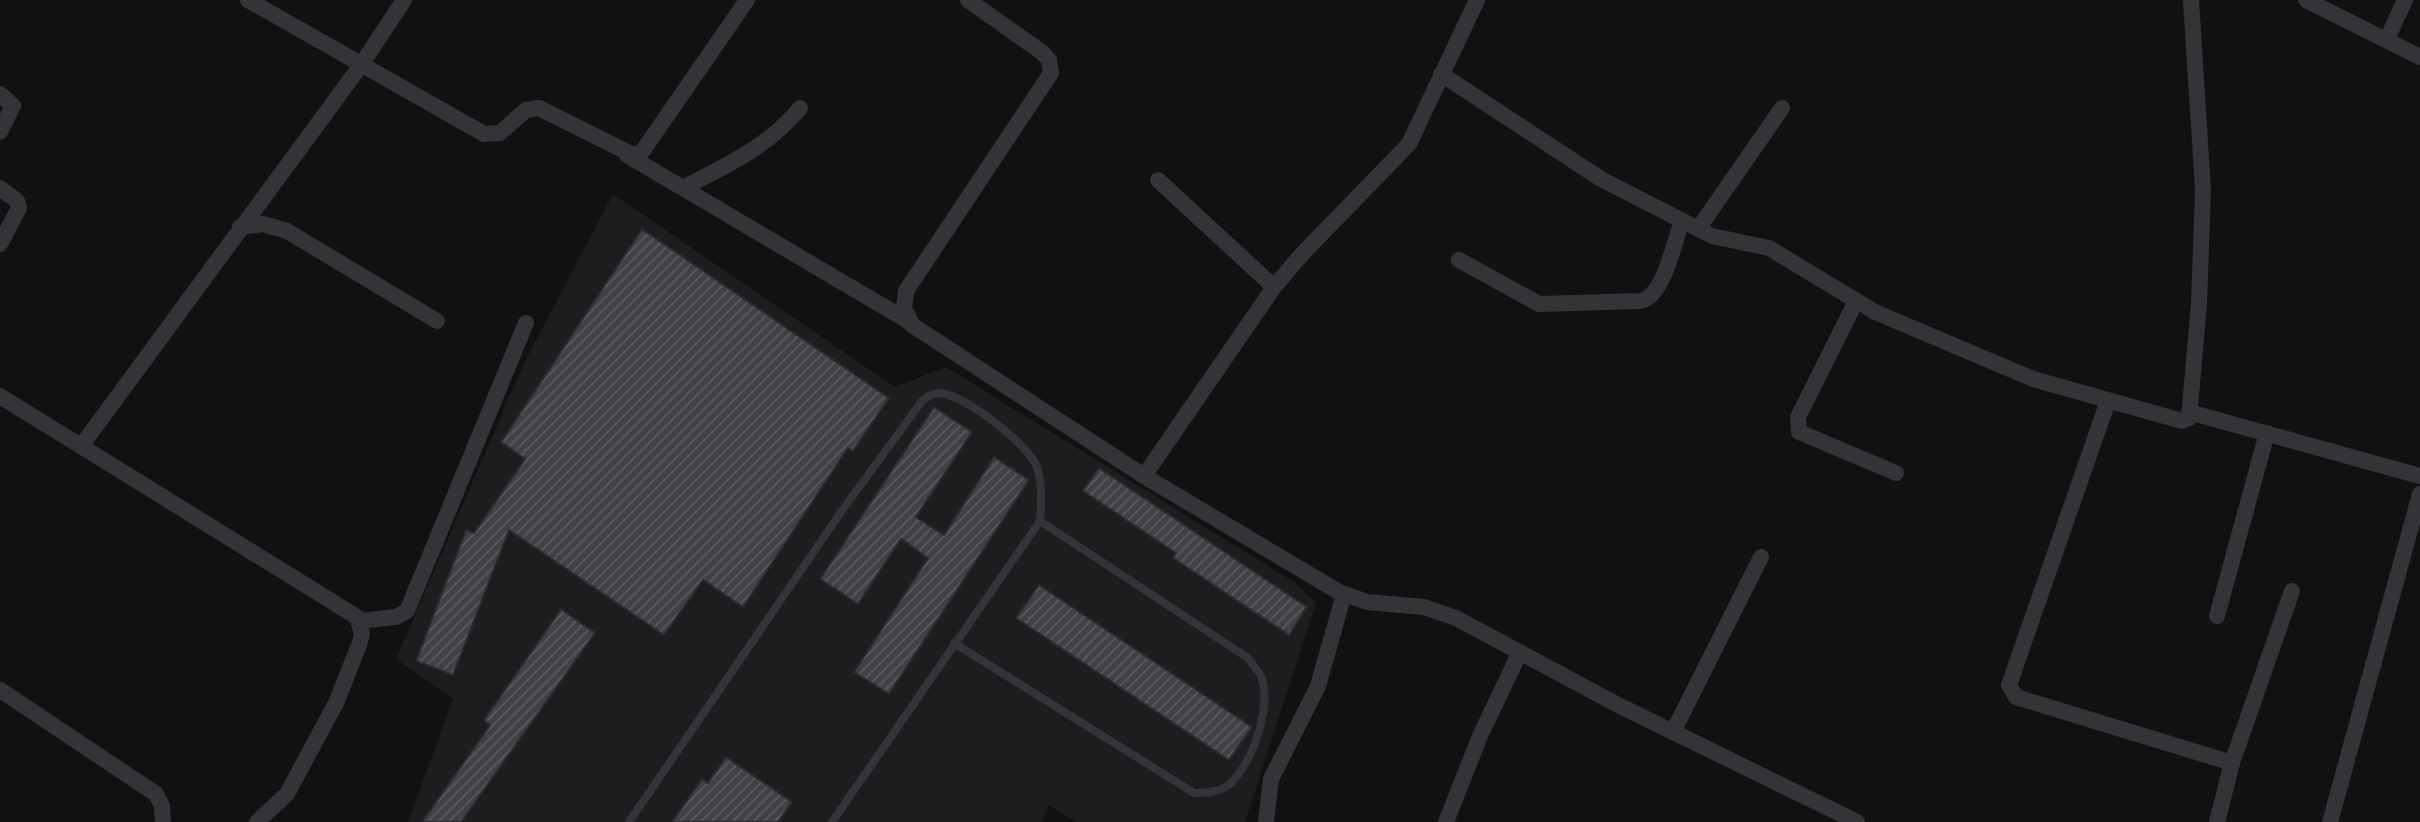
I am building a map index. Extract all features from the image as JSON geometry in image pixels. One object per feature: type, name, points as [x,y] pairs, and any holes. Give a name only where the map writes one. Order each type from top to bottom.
[{"type":"street","points":[[248,0],[484,134],[500,133],[526,110],[539,108],[627,155],[908,321],[1144,476],[1344,594],[1367,602],[1424,607],[1441,612],[1673,732],[1857,822]]},
{"type":"street","points":[[82,445],[361,65],[404,0]]},
{"type":"street","points":[[627,155],[642,152],[747,0]]},
{"type":"street","points":[[908,321],[904,308],[906,291],[1051,73],[1049,60],[1043,53],[968,0]]},
{"type":"street","points":[[1144,476],[1274,287],[1302,254],[1409,144],[1478,0]]},
{"type":"street","points":[[1441,74],[1601,179],[1712,236],[1769,248],[1875,312],[2033,379],[2182,421],[2189,418],[2199,303],[2203,189],[2191,0]]},
{"type":"street","points":[[2306,0],[2420,57]]},
{"type":"street","points":[[2387,39],[2405,0]]},
{"type":"street","points":[[0,94],[13,106],[0,132]]},
{"type":"street","points":[[683,188],[763,145],[782,131],[800,108]]},
{"type":"street","points":[[1698,229],[1782,108]]},
{"type":"street","points":[[1158,180],[1274,287]]},
{"type":"street","points":[[0,188],[17,201],[19,208],[0,244]]},
{"type":"street","points":[[1459,260],[1539,304],[1648,300],[1657,291],[1682,220]]},
{"type":"street","points":[[240,227],[263,224],[287,231],[436,321]]},
{"type":"street","points":[[1856,301],[1798,417],[1799,432],[1896,473]]},
{"type":"street","points":[[359,621],[396,617],[407,611],[526,323]]},
{"type":"street","points":[[0,396],[352,610],[359,621],[359,645],[336,703],[287,794],[257,822]]},
{"type":"street","points":[[2108,401],[2009,685],[2016,697],[2232,764]]},
{"type":"street","points":[[2189,412],[2420,476]]},
{"type":"street","points":[[2217,617],[2267,433]]},
{"type":"street","points":[[2330,822],[2420,495]]},
{"type":"street","points":[[1673,732],[1761,557]]},
{"type":"street","points":[[2217,822],[2232,764],[2292,591]]},
{"type":"street","points":[[1266,822],[1271,779],[1321,677],[1344,594]]},
{"type":"street","points":[[1446,822],[1479,736],[1520,652]]},
{"type":"street","points":[[0,690],[156,794],[162,806],[163,822]]},
{"type":"lane","points":[[629,822],[841,512],[922,401],[932,393],[943,393],[960,400],[1021,442],[1037,466],[1042,489],[1040,521],[832,822]]},
{"type":"lane","points":[[954,643],[1194,793],[1213,793],[1233,782],[1251,752],[1261,720],[1264,693],[1260,675],[1248,659],[1040,521]]},
{"type":"shaded area","points":[[613,194],[895,387],[946,367],[1296,583],[1316,603],[1245,822],[1076,822],[1049,805],[1042,822],[408,822],[453,699],[396,659],[524,363]]},
{"type":"building","points":[[642,229],[889,398],[853,451],[848,448],[743,607],[703,580],[664,635],[509,530],[453,675],[416,661],[466,530],[474,533],[525,459],[501,442]]},
{"type":"building","points":[[934,407],[972,432],[916,517],[944,535],[994,457],[1029,480],[889,694],[854,672],[928,558],[901,539],[858,604],[820,579]]},
{"type":"building","points":[[1099,468],[1307,607],[1289,635],[1173,558],[1176,553],[1083,491]]},
{"type":"building","points":[[1039,585],[1252,727],[1229,760],[1016,618]]},
{"type":"building","points":[[561,609],[595,633],[461,822],[422,822],[490,725],[484,720]]},
{"type":"building","points":[[726,757],[792,802],[778,822],[672,822],[702,779],[708,783]]}]
